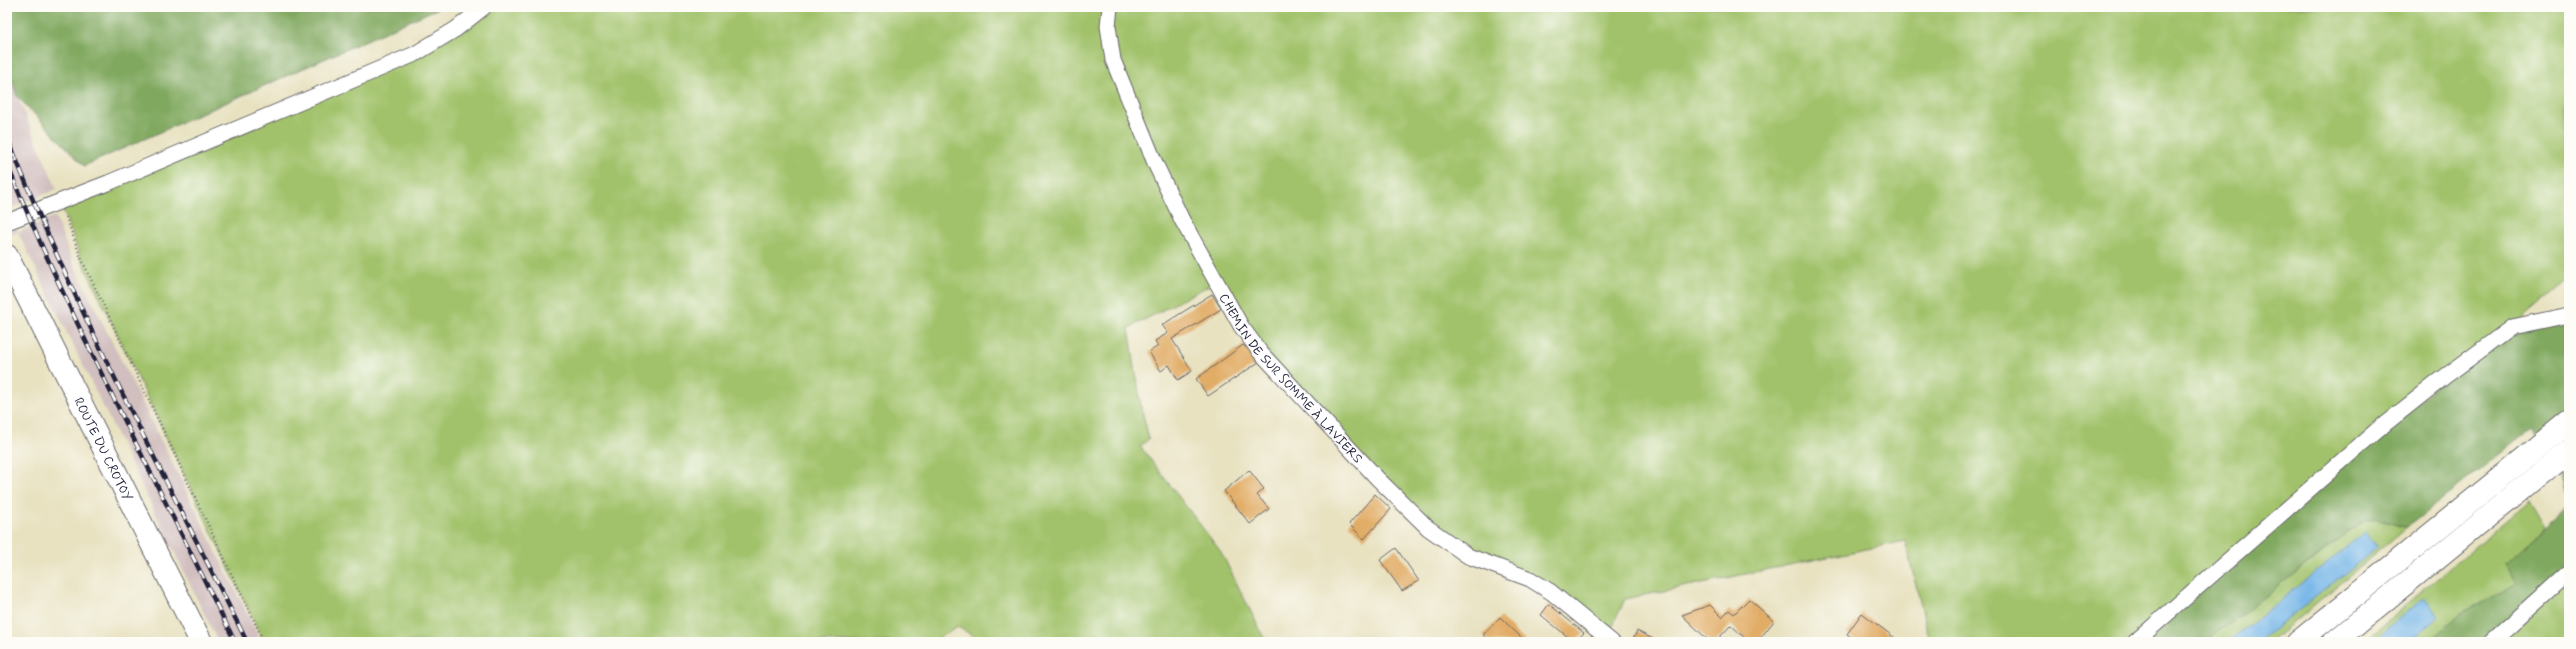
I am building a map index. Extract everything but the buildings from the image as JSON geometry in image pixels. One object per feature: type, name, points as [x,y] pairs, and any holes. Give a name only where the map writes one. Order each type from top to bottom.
[{"type":"main road","name":"ROUTE DU CROTOY","points":[[7,256],[201,642]]},
{"type":"main road","points":[[2298,642],[2569,422]]},
{"type":"main road","points":[[2334,642],[2569,450]]},
{"type":"street","points":[[7,222],[60,202],[415,54],[456,29],[484,7]]},
{"type":"street","name":"CHEMIN DE SUR SOMME À LAVIERS","points":[[1110,7],[1108,26],[1114,60],[1155,163],[1182,220],[1241,326],[1260,352],[1373,474],[1428,528],[1468,556],[1530,579],[1551,592],[1612,642]]},
{"type":"street","points":[[2135,642],[2376,431],[2443,378],[2512,327],[2569,315]]},
{"type":"street","points":[[2491,642],[2569,572]]},
{"type":"path","points":[[60,202],[81,258],[264,642]]},
{"type":"shaded area","points":[[7,62],[17,96],[57,189],[11,208],[18,232],[7,236]]},
{"type":"shaded area","points":[[55,216],[72,261],[261,642],[218,642],[18,232]]},
{"type":"green space","points":[[7,7],[441,7],[84,166],[17,96],[7,62]]},
{"type":"green space","points":[[484,7],[2569,7],[2569,279],[2135,642],[1930,642],[1905,541],[1625,599],[1607,638],[1551,592],[1452,546],[1285,382],[1217,281],[1129,328],[1141,406],[1149,439],[1140,446],[1221,552],[1266,642],[984,642],[958,627],[931,642],[264,642],[81,258],[60,202],[382,68]]},
{"type":"green space","points":[[2569,315],[2569,492],[2565,475],[2534,427],[2407,527],[2377,518],[2363,521],[2205,642],[2135,642],[2284,510],[2512,327]]},
{"type":"green space","points":[[2530,500],[2546,527],[2505,564],[2517,584],[2459,616],[2429,642],[2362,642]]},
{"type":"green space","points":[[2569,507],[2569,572],[2491,642],[2429,642],[2459,616],[2516,584],[2505,564]]},
{"type":"green space","points":[[2377,518],[2407,527],[2270,642],[2205,642],[2363,521]]},
{"type":"green space","points":[[2569,572],[2569,642],[2491,642]]},
{"type":"water","points":[[2365,532],[2378,547],[2259,642],[2228,642]]},
{"type":"water","points":[[2423,598],[2439,616],[2409,642],[2371,642]]},
{"type":"railway","points":[[7,136],[61,265],[121,392],[247,642]]},
{"type":"railway","points":[[7,164],[88,345],[235,642]]}]
